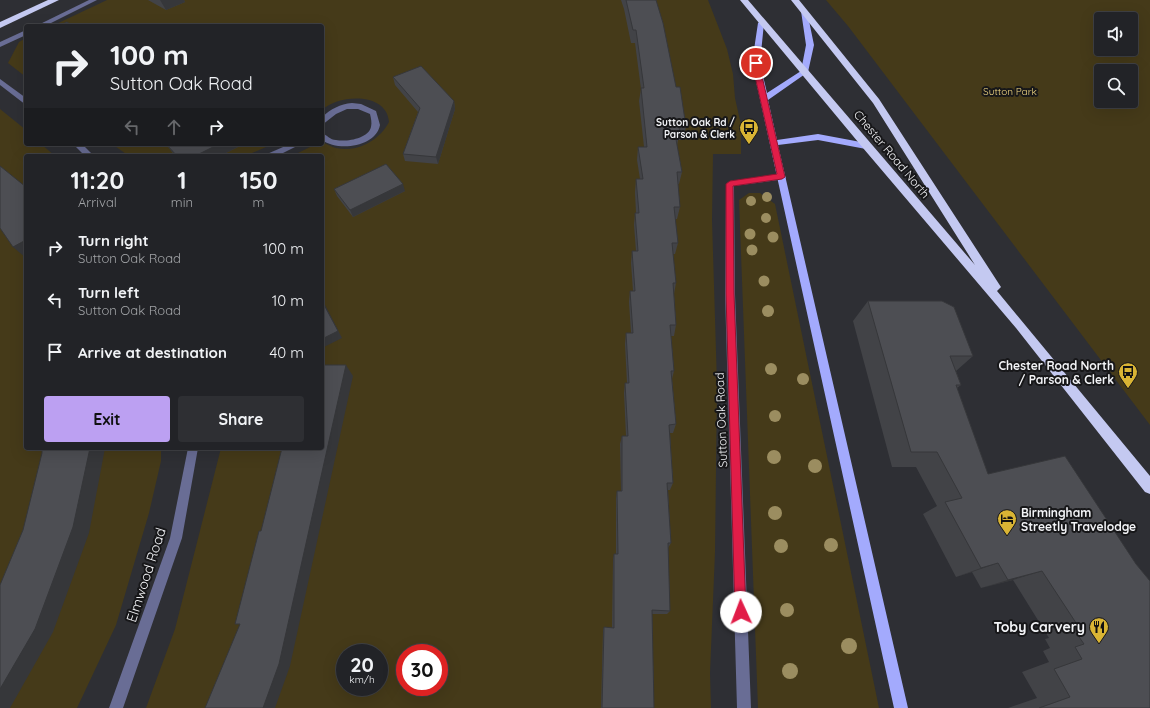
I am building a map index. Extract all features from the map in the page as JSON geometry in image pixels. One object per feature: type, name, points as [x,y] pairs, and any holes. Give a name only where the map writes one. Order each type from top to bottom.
[{"type":"highway","points":[[0,25],[54,0]]},
{"type":"highway","name":"Chester Road North","points":[[744,0],[761,23],[1020,324],[1150,487]]},
{"type":"highway","name":"Chester Road North","points":[[795,0],[876,101],[1020,324]]},
{"type":"main road","points":[[764,98],[804,72],[810,44],[804,11]]},
{"type":"main road","points":[[761,23],[756,63],[901,708]]},
{"type":"main road","points":[[773,143],[818,137],[866,146]]},
{"type":"street","points":[[44,24],[94,0]]},
{"type":"street","points":[[0,45],[24,33]]},
{"type":"street","points":[[0,81],[24,100]]},
{"type":"street","points":[[324,120],[341,106],[354,105],[365,107],[373,113],[375,121],[375,128],[369,136],[358,141],[332,143],[324,137]]},
{"type":"street","points":[[79,146],[88,154]]},
{"type":"street","points":[[274,154],[292,146]]},
{"type":"street","name":"Sutton Oak Road","points":[[744,708],[730,294],[730,184],[782,177]]},
{"type":"street","name":"Elmwood Road","points":[[116,708],[176,538],[193,450]]},
{"type":"green space","points":[[107,0],[708,0],[727,49],[733,74],[735,98],[741,125],[741,154],[713,154],[712,220],[717,384],[715,552],[710,673],[711,708],[146,708],[175,629],[220,450],[324,450],[324,154],[296,154],[312,146],[324,146],[324,143],[334,148],[352,149],[360,147],[367,144],[380,134],[389,122],[386,112],[380,105],[371,101],[350,99],[339,101],[324,109],[324,24],[56,24]]},
{"type":"green space","name":"Sutton Park","points":[[826,0],[1150,0],[1150,425],[848,26]]},
{"type":"green space","points":[[24,39],[24,75],[8,63],[19,42]]},
{"type":"green space","points":[[0,109],[24,128],[24,146],[43,146],[53,154],[24,154],[24,450],[161,450],[161,461],[149,513],[116,625],[77,708],[0,708]]},
{"type":"green space","points":[[115,146],[268,146],[250,154],[126,154]]},
{"type":"green space","points":[[749,193],[760,193],[775,204],[879,708],[758,708],[739,200]]},
{"type":"building","points":[[626,0],[656,0],[663,23],[676,87],[680,87],[686,127],[679,127],[680,134],[675,134],[682,172],[677,172],[680,207],[674,207],[678,243],[672,243],[676,283],[673,283],[676,325],[670,325],[674,371],[671,371],[676,424],[669,425],[673,483],[667,483],[671,543],[668,543],[670,611],[652,610],[654,708],[602,708],[604,627],[614,628],[614,554],[618,554],[617,491],[622,491],[622,436],[628,436],[625,383],[629,383],[626,333],[633,333],[630,291],[635,291],[632,251],[638,251],[635,213],[639,213],[636,179],[643,179],[638,147],[647,147],[641,88],[644,88],[636,30],[633,30]]},
{"type":"building","points":[[421,66],[454,101],[436,157],[403,154],[420,108],[393,77]]},
{"type":"building","points":[[168,146],[215,146],[199,154],[175,154]]},
{"type":"building","points":[[386,164],[403,184],[350,210],[334,189]]},
{"type":"building","points":[[0,166],[24,185],[24,241],[13,247],[0,228]]},
{"type":"building","points":[[868,301],[942,301],[954,307],[973,356],[950,356],[961,385],[956,385],[988,474],[1065,456],[1136,564],[1150,581],[1150,708],[1039,708],[1070,697],[1054,669],[1082,659],[1075,647],[1084,644],[1077,634],[1082,632],[1042,571],[1008,580],[998,563],[981,568],[945,502],[962,498],[937,452],[911,452]]},
{"type":"building","points":[[324,305],[338,331],[324,338]]},
{"type":"building","points":[[324,365],[346,365],[279,664],[263,708],[205,708],[240,624],[235,624],[259,531],[261,531],[281,450],[324,450]]},
{"type":"building","points":[[42,450],[90,450],[73,527],[35,629],[0,689],[0,585],[23,530]]},
{"type":"place","name":"Sutton Oak Rd / Parson & Clerk","points":[[749,145]]},
{"type":"place","name":"Chester Road North / Parson & Clerk","points":[[1128,389]]},
{"type":"place","name":"Birmingham Streetly Travelodge","points":[[1007,536]]},
{"type":"place","name":"Toby Carvery","points":[[1099,644]]},
{"type":"route","points":[[741,612],[730,294],[730,184],[782,177],[773,143],[756,63]]}]
